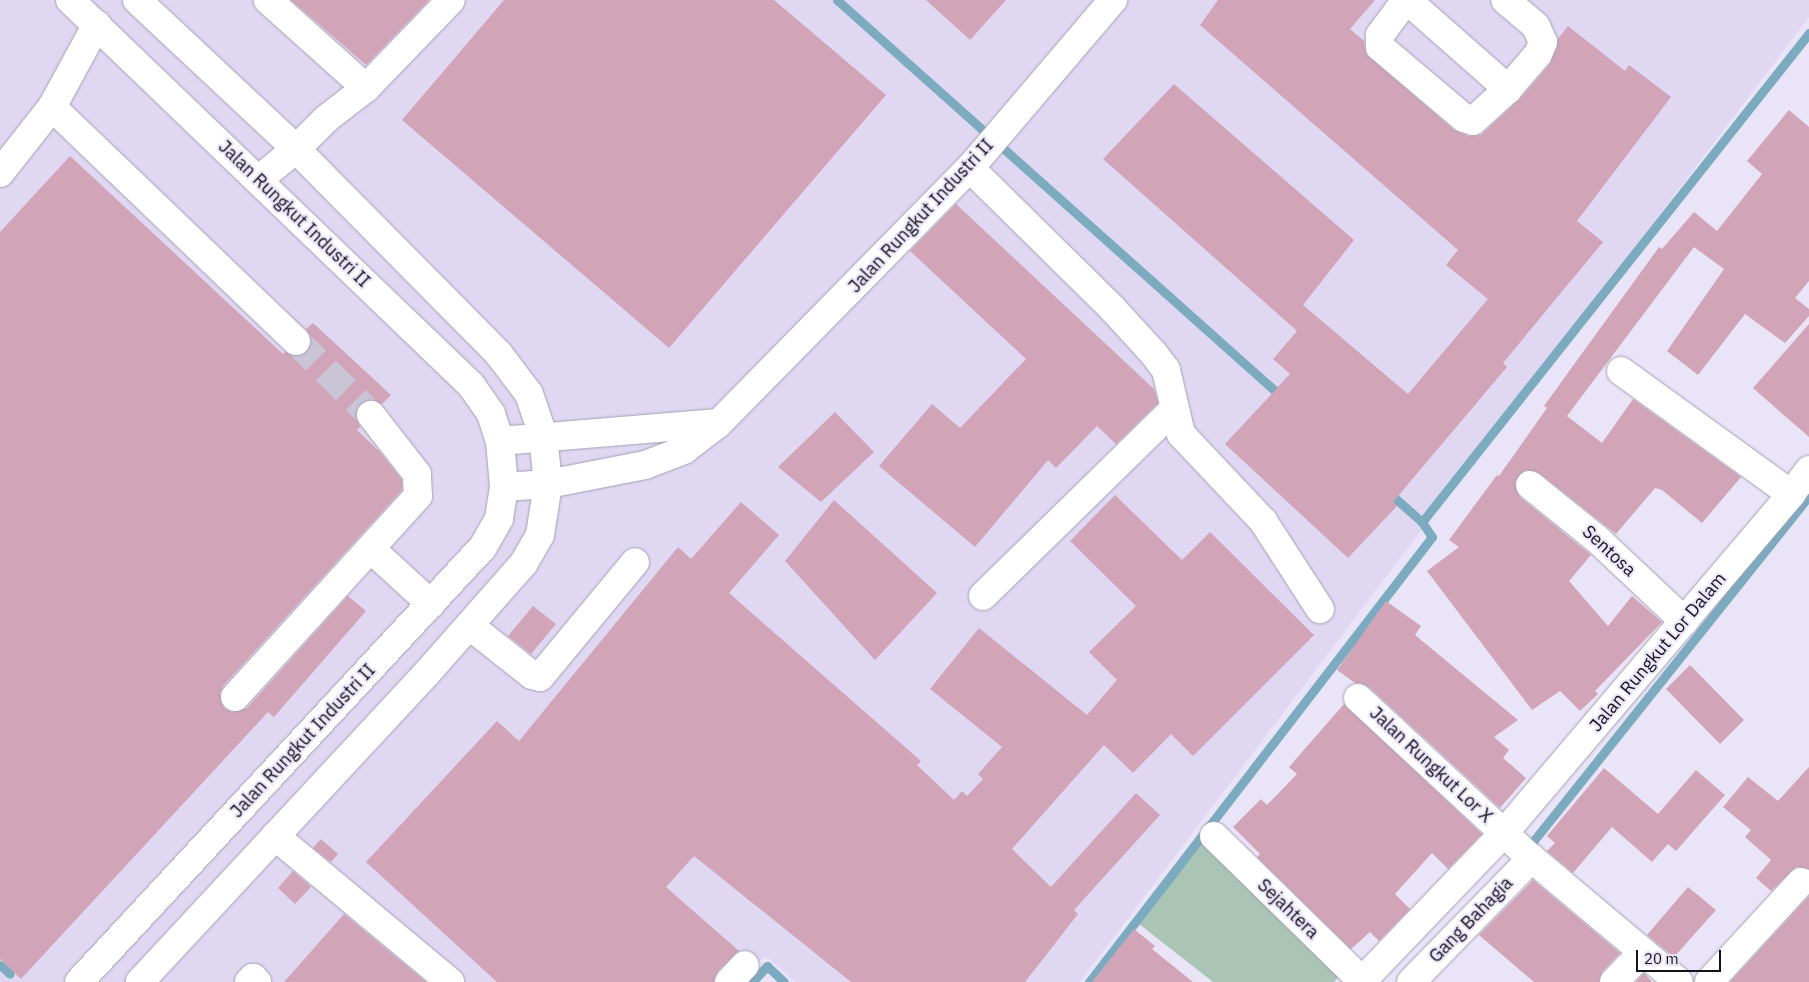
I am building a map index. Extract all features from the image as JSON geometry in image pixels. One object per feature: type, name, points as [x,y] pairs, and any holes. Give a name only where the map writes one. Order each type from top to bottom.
[{"type":"street","name":"Jalan Rungkut Industri II","points":[[70,0],[471,385],[491,414],[500,441],[504,487],[499,519],[492,534],[396,643],[79,982]]},
{"type":"street","points":[[137,0],[296,150],[498,353],[530,394],[542,435],[548,484],[540,535],[533,549],[470,626],[140,982]]},
{"type":"street","points":[[268,0],[366,88]]},
{"type":"street","points":[[258,180],[296,150],[326,118],[366,88],[451,0]]},
{"type":"street","name":"Jalan Rungkut Industri II","points":[[504,487],[548,484],[645,465],[684,450],[719,423],[977,159],[1113,0]]},
{"type":"street","points":[[1504,0],[1536,26],[1543,42],[1538,54],[1508,89],[1482,115],[1469,121],[1383,52],[1379,41],[1380,35],[1406,0],[1508,89]]},
{"type":"street","points":[[0,173],[52,106],[97,24]]},
{"type":"street","points":[[52,106],[296,341]]},
{"type":"street","points":[[977,159],[1154,354],[1166,370],[1181,434],[1191,448],[1232,485],[1263,521],[1320,609]]},
{"type":"street","points":[[1621,371],[1798,498]]},
{"type":"street","points":[[983,596],[1174,409]]},
{"type":"street","points":[[235,698],[413,504],[420,485],[411,463],[371,415]]},
{"type":"street","points":[[500,441],[542,435],[719,423]]},
{"type":"street","name":"Jalan Rungkut Lor Dalam","points":[[1520,847],[1684,621],[1798,498],[1809,470]]},
{"type":"street","name":"Sentosa","points":[[1530,485],[1597,539],[1684,621]]},
{"type":"street","points":[[372,550],[431,604]]},
{"type":"street","points":[[470,626],[532,676],[540,677],[635,562]]},
{"type":"street","points":[[396,643],[427,673]]},
{"type":"street","name":"Jalan Rungkut Lor X","points":[[1358,698],[1520,847],[1642,953],[1679,982]]},
{"type":"street","points":[[275,836],[450,982]]},
{"type":"street","name":"Sejahtera","points":[[1214,836],[1361,981]]},
{"type":"street","name":"Jalan Rungkut Lor X","points":[[1361,981],[1520,847]]},
{"type":"street","name":"Gang Bahagia","points":[[1411,982],[1520,847]]},
{"type":"street","points":[[1709,982],[1801,882]]},
{"type":"street","points":[[1614,982],[1642,953]]},
{"type":"street","points":[[249,982],[253,978],[257,982]]},
{"type":"shaded area","points":[[0,0],[1809,0],[1809,17],[1080,982],[796,982],[765,956],[740,982],[0,982]]},
{"type":"green space","points":[[1201,835],[1341,974],[1334,982],[1213,982],[1134,920]]},
{"type":"building","points":[[291,0],[429,0],[366,65]]},
{"type":"building","points":[[504,0],[774,0],[886,95],[669,348],[402,120]]},
{"type":"building","points":[[926,0],[1006,0],[970,40]]},
{"type":"building","points":[[1218,0],[1375,0],[1350,29],[1364,41],[1366,54],[1454,130],[1468,136],[1481,135],[1520,99],[1550,64],[1558,39],[1568,26],[1625,71],[1629,65],[1671,97],[1577,221],[1603,242],[1503,363],[1507,367],[1393,502],[1397,506],[1348,558],[1225,444],[1290,374],[1273,359],[1297,331],[1103,159],[1174,84],[1354,240],[1303,305],[1408,394],[1488,299],[1446,265],[1458,250],[1200,25]]},
{"type":"building","points":[[1789,110],[1809,127],[1809,281],[1795,298],[1809,309],[1809,316],[1785,343],[1745,314],[1698,375],[1667,351],[1724,269],[1694,247],[1567,416],[1602,443],[1633,399],[1741,477],[1702,523],[1662,490],[1655,488],[1616,534],[1539,473],[1525,470],[1515,482],[1520,497],[1591,555],[1569,581],[1608,626],[1632,596],[1662,622],[1595,691],[1598,694],[1580,711],[1560,691],[1532,710],[1427,571],[1459,547],[1449,540],[1497,475],[1499,476],[1547,408],[1544,406],[1659,247],[1662,249],[1694,212],[1717,231],[1762,174],[1747,161]]},
{"type":"building","points":[[70,156],[283,354],[285,352],[300,356],[307,352],[311,344],[306,329],[313,323],[391,395],[382,404],[369,400],[361,403],[356,410],[356,418],[360,427],[357,430],[380,452],[402,480],[402,490],[223,686],[220,694],[224,708],[232,712],[247,708],[348,596],[366,611],[274,717],[268,712],[21,979],[0,959],[0,232]]},
{"type":"building","points":[[956,204],[1154,389],[1158,403],[1116,444],[1097,426],[1056,468],[1048,460],[975,547],[879,466],[932,404],[960,428],[1026,359],[910,251]]},
{"type":"building","points":[[1809,324],[1809,437],[1753,388]]},
{"type":"building","points":[[835,412],[874,452],[821,502],[778,467]]},
{"type":"building","points":[[1115,495],[1182,560],[1210,532],[1314,635],[1193,756],[1171,734],[1133,773],[1104,745],[1012,849],[1051,887],[1136,793],[1160,815],[1074,910],[1078,914],[1025,982],[851,982],[694,856],[666,887],[739,951],[718,971],[714,982],[497,982],[366,862],[497,721],[519,741],[678,547],[691,559],[741,502],[779,535],[729,593],[921,761],[917,765],[954,800],[962,791],[967,796],[983,779],[978,774],[1002,747],[930,689],[979,628],[1087,715],[1117,680],[1089,652],[1136,606],[1070,541]]},
{"type":"building","points":[[834,500],[937,593],[875,660],[785,561]]},
{"type":"building","points":[[1386,601],[1421,626],[1415,635],[1518,720],[1494,737],[1509,750],[1503,758],[1526,778],[1500,808],[1369,687],[1355,683],[1337,670]]},
{"type":"building","points":[[533,606],[556,624],[531,654],[508,636]]},
{"type":"building","points":[[1690,665],[1744,720],[1720,744],[1666,689]]},
{"type":"building","points":[[1344,704],[1482,834],[1448,869],[1432,853],[1395,894],[1410,909],[1379,941],[1370,932],[1351,949],[1257,857],[1260,854],[1233,827],[1261,799],[1267,805],[1297,774],[1289,767]]},
{"type":"building","points":[[1809,767],[1809,869],[1796,867],[1771,891],[1756,878],[1771,860],[1745,837],[1751,830],[1723,807],[1748,777],[1778,801]]},
{"type":"building","points":[[1604,768],[1658,814],[1696,770],[1725,795],[1676,851],[1668,844],[1652,862],[1612,827],[1573,873],[1547,851],[1555,843],[1547,836]]},
{"type":"building","points":[[321,839],[338,854],[331,862],[313,848]]},
{"type":"building","points":[[293,871],[311,887],[295,904],[278,888]]},
{"type":"building","points":[[1533,880],[1620,953],[1602,972],[1599,982],[1534,982],[1479,935]]},
{"type":"building","points":[[1688,887],[1716,910],[1674,957],[1647,935]]},
{"type":"building","points":[[1809,896],[1809,982],[1730,982]]},
{"type":"building","points":[[344,914],[426,982],[284,982]]},
{"type":"building","points":[[1134,929],[1155,946],[1152,949],[1193,982],[1092,982]]},
{"type":"building","points":[[1644,973],[1652,982],[1636,982]]},
{"type":"waterway","points":[[837,0],[1282,397]]},
{"type":"waterway","points":[[1422,522],[1809,33]]},
{"type":"waterway","points":[[1089,982],[1432,537],[1422,522],[1387,491]]},
{"type":"waterway","points":[[1527,849],[1809,496]]},
{"type":"waterway","points":[[0,965],[10,974]]},
{"type":"waterway","points":[[752,982],[767,966],[784,982]]},
{"type":"tunnel","points":[[296,341],[371,415]]}]
